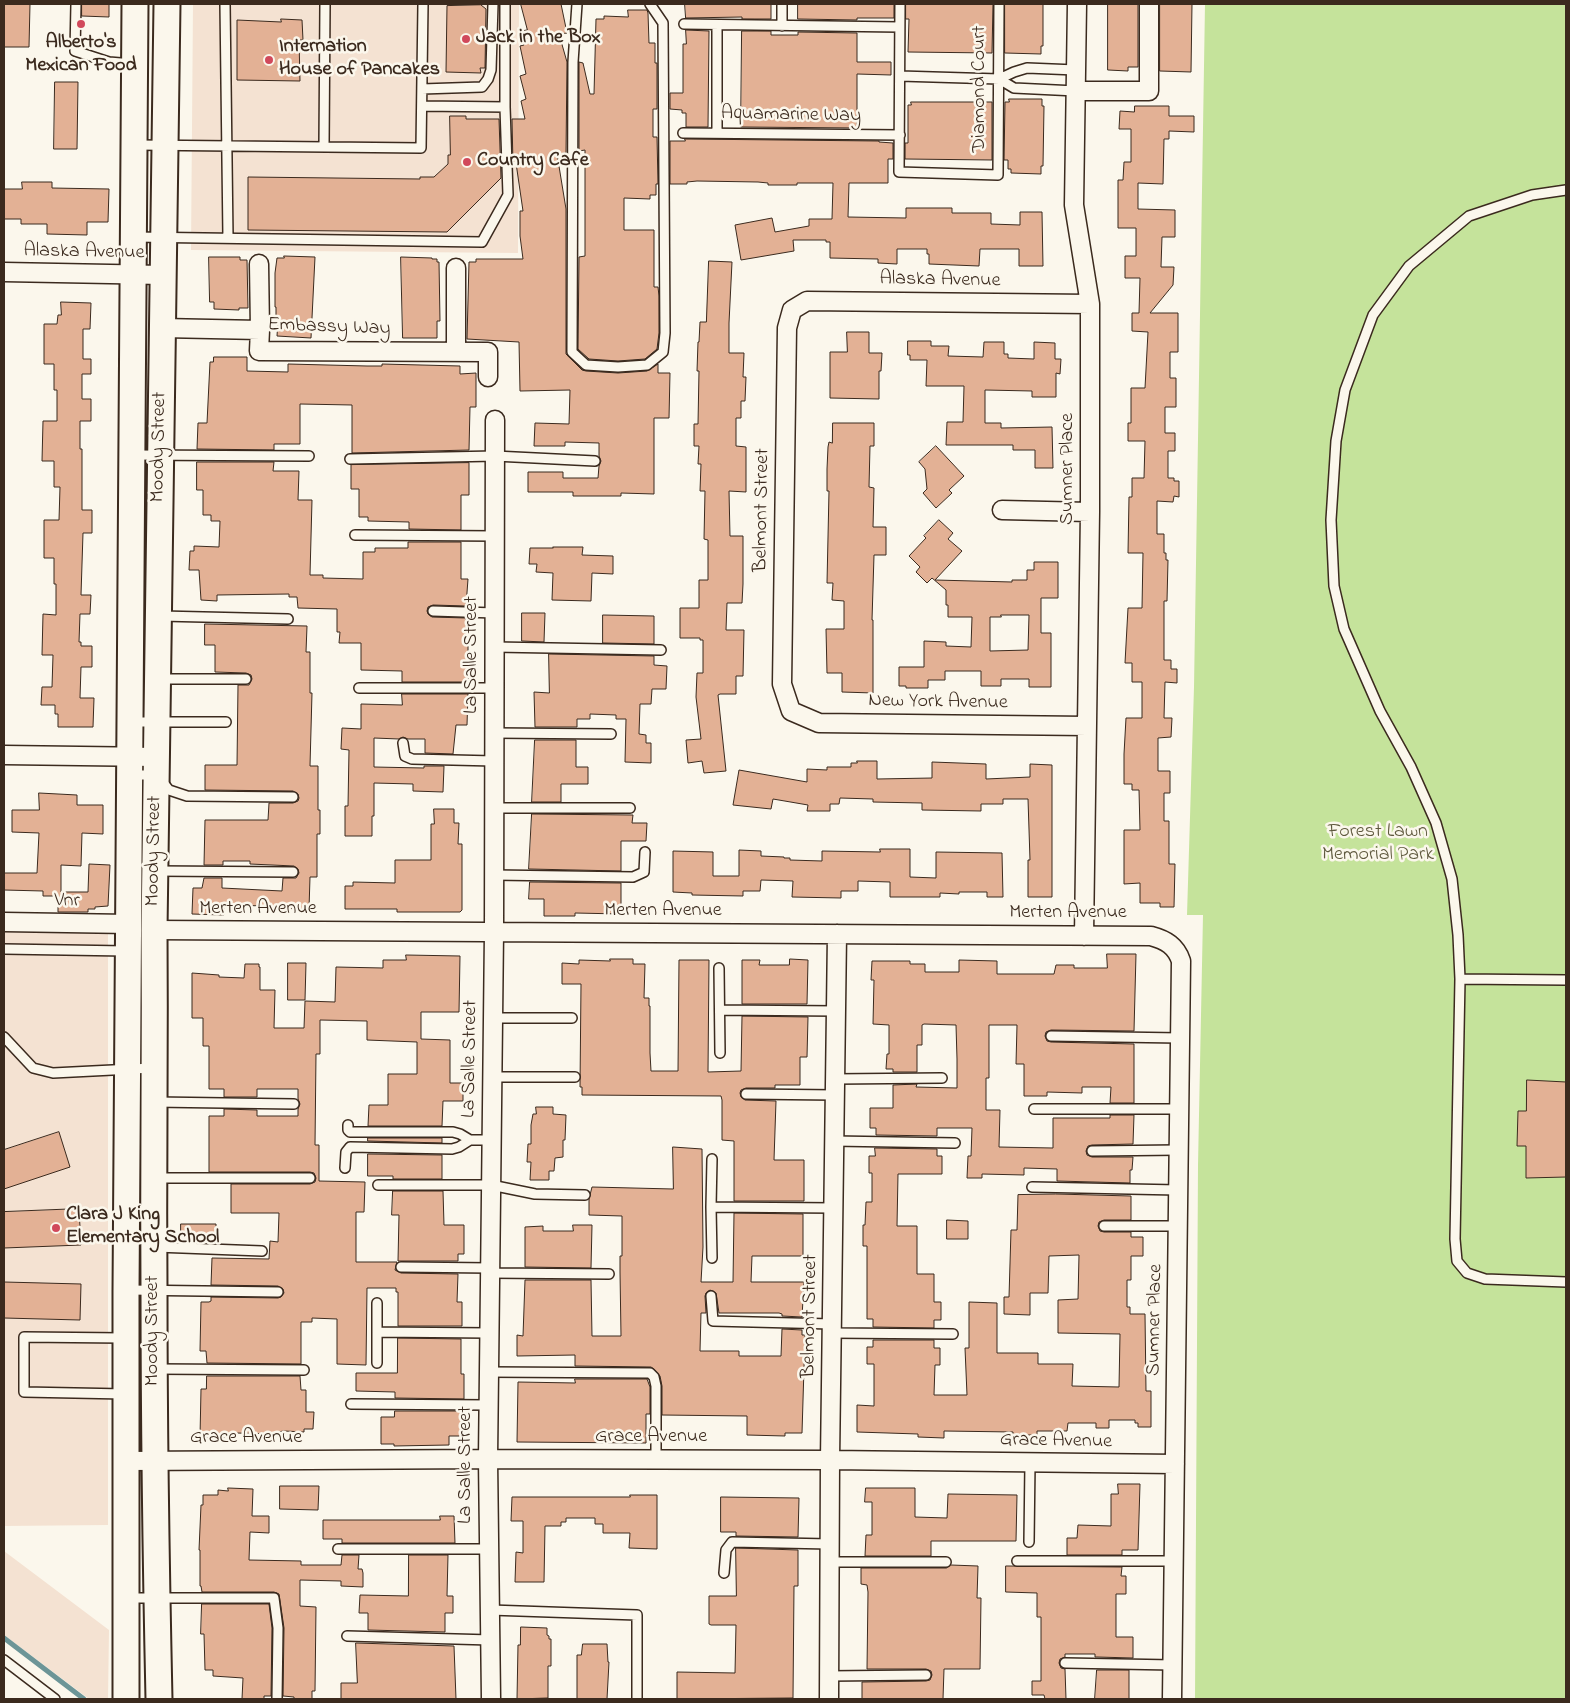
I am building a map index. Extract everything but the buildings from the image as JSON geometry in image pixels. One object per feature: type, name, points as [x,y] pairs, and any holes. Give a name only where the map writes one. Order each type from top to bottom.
[{"type":"main road","name":"Moody Street","points":[[135,4],[130,766],[142,871],[154,930],[154,1461],[158,1699]]},
{"type":"main road","name":"Moody Street","points":[[126,1699],[126,1290],[129,924],[142,871],[156,766],[166,4]]},
{"type":"main road","points":[[129,924],[154,930]]},
{"type":"street","name":"Sumner Place","points":[[1077,4],[1074,205],[1090,304],[1090,512],[1084,936]]},
{"type":"street","points":[[1076,91],[1148,92],[1149,4]]},
{"type":"street","points":[[259,264],[260,330]]},
{"type":"street","points":[[456,268],[456,352]]},
{"type":"street","name":"Alaska Avenue","points":[[4,272],[133,276],[163,275]]},
{"type":"street","name":"Alaska Avenue","points":[[792,310],[807,301],[1090,304]]},
{"type":"street","name":"Belmont Street","points":[[791,711],[782,684],[787,328],[792,310]]},
{"type":"street","name":"Embassy Way","points":[[162,328],[260,330],[259,351],[488,352],[488,377]]},
{"type":"street","name":"La Salle Street","points":[[491,1699],[488,1405],[494,932],[495,420]]},
{"type":"street","points":[[1002,510],[1090,512]]},
{"type":"street","name":"New York Avenue","points":[[791,711],[819,723],[1087,726]]},
{"type":"street","points":[[4,755],[130,766],[156,766]]},
{"type":"street","name":"Vnr","points":[[4,922],[129,924]]},
{"type":"street","name":"Merten Avenue","points":[[154,930],[1152,936],[1170,944]]},
{"type":"street","name":"Belmont Street","points":[[829,1699],[837,934]]},
{"type":"street","name":"Sumner Place","points":[[1170,944],[1178,952],[1180,961],[1172,1699]]},
{"type":"street","name":"Grace Avenue","points":[[127,1461],[656,1459],[1175,1464]]},
{"type":"lane","points":[[76,4],[75,51],[109,62],[134,65]]},
{"type":"lane","points":[[225,4],[228,238]]},
{"type":"lane","points":[[324,147],[325,4]]},
{"type":"lane","points":[[134,145],[421,148],[423,4]]},
{"type":"lane","points":[[422,88],[482,87],[492,70],[493,4]]},
{"type":"lane","points":[[134,237],[482,242],[508,195],[505,107],[505,4]]},
{"type":"lane","points":[[578,4],[573,62],[572,352],[586,365],[618,367],[647,365],[663,352],[665,334],[663,23],[650,4]]},
{"type":"lane","points":[[782,4],[782,26]]},
{"type":"lane","points":[[900,4],[900,135]]},
{"type":"lane","name":"Diamond Court","points":[[900,135],[899,172],[998,175],[999,4]]},
{"type":"lane","points":[[684,24],[718,26],[900,27]]},
{"type":"lane","points":[[717,133],[718,26]]},
{"type":"lane","points":[[900,76],[999,79],[1027,68],[1076,70]]},
{"type":"lane","points":[[999,79],[1014,88],[1076,91]]},
{"type":"lane","points":[[422,106],[505,107]]},
{"type":"lane","name":"Aquamarine Way","points":[[683,133],[900,135]]},
{"type":"lane","points":[[1566,190],[1532,195],[1470,216],[1409,266],[1373,315],[1345,390],[1336,441],[1331,520],[1334,586],[1344,629],[1380,712],[1411,768],[1436,823],[1452,879],[1458,935],[1460,979],[1455,1239],[1457,1260],[1467,1273],[1485,1279],[1566,1282]]},
{"type":"lane","points":[[132,455],[309,456]]},
{"type":"lane","points":[[350,459],[495,456],[595,461]]},
{"type":"lane","points":[[355,535],[495,536]]},
{"type":"lane","points":[[433,611],[495,613]]},
{"type":"lane","points":[[158,616],[288,619]]},
{"type":"lane","points":[[495,647],[661,650]]},
{"type":"lane","points":[[157,679],[246,679]]},
{"type":"lane","points":[[359,688],[495,688]]},
{"type":"lane","points":[[131,722],[226,722]]},
{"type":"lane","points":[[494,732],[612,734]]},
{"type":"lane","points":[[403,743],[405,756],[412,760],[494,761]]},
{"type":"lane","points":[[156,766],[168,790],[187,796],[292,797]]},
{"type":"lane","points":[[494,808],[630,808]]},
{"type":"lane","points":[[494,875],[633,877],[644,872],[645,852]]},
{"type":"lane","points":[[142,871],[293,872]]},
{"type":"lane","points":[[4,949],[129,951]]},
{"type":"lane","points":[[719,968],[720,1053]]},
{"type":"lane","points":[[1460,979],[1566,980]]},
{"type":"lane","points":[[720,1010],[836,1011]]},
{"type":"lane","points":[[493,1018],[572,1018]]},
{"type":"lane","points":[[1051,1036],[1180,1038]]},
{"type":"lane","points":[[4,1038],[33,1068],[53,1073],[155,1068]]},
{"type":"lane","points":[[492,1076],[575,1077]]},
{"type":"lane","points":[[746,1094],[942,1078]]},
{"type":"lane","points":[[155,1102],[294,1104]]},
{"type":"lane","points":[[1034,1109],[1179,1108]]},
{"type":"lane","points":[[348,1125],[350,1132],[453,1132],[470,1140],[492,1140]]},
{"type":"lane","points":[[345,1168],[346,1152],[350,1147],[452,1148],[459,1147],[470,1140]]},
{"type":"lane","points":[[834,1141],[955,1142]]},
{"type":"lane","points":[[1092,1151],[1178,1150]]},
{"type":"lane","points":[[712,1160],[712,1258]]},
{"type":"lane","points":[[154,1178],[310,1178]]},
{"type":"lane","points":[[378,1185],[491,1185],[535,1194],[585,1195]]},
{"type":"lane","points":[[1032,1187],[1178,1190]]},
{"type":"lane","points":[[711,1207],[834,1208]]},
{"type":"lane","points":[[1104,1226],[1178,1226]]},
{"type":"lane","points":[[154,1247],[262,1250]]},
{"type":"lane","points":[[401,1267],[609,1274]]},
{"type":"lane","points":[[126,1290],[278,1292]]},
{"type":"lane","points":[[711,1296],[712,1321],[953,1334]]},
{"type":"lane","points":[[377,1303],[377,1363]]},
{"type":"lane","points":[[377,1332],[489,1333]]},
{"type":"lane","points":[[126,1338],[24,1338],[24,1392],[126,1394]]},
{"type":"lane","points":[[154,1369],[304,1370]]},
{"type":"lane","points":[[489,1372],[650,1374],[654,1377],[656,1386],[656,1459]]},
{"type":"lane","points":[[350,1404],[488,1405]]},
{"type":"lane","points":[[1029,1542],[1030,1462]]},
{"type":"lane","points":[[724,1573],[726,1550],[732,1542],[830,1544]]},
{"type":"lane","points":[[338,1549],[489,1549]]},
{"type":"lane","points":[[1017,1561],[1174,1561]]},
{"type":"lane","points":[[830,1562],[946,1562]]},
{"type":"lane","points":[[126,1598],[274,1598],[278,1628],[277,1699]]},
{"type":"lane","points":[[490,1610],[637,1615],[637,1699]]},
{"type":"lane","points":[[347,1636],[490,1640]]},
{"type":"lane","points":[[4,1660],[55,1699]]},
{"type":"lane","points":[[1065,1664],[1173,1664]]},
{"type":"lane","points":[[829,1676],[926,1675]]},
{"type":"shaded area","points":[[193,4],[519,4],[518,253],[191,250]]},
{"type":"shaded area","name":"Clara J King Elementary School","points":[[4,931],[108,932],[108,1525],[4,1526]]},
{"type":"shaded area","points":[[4,1551],[109,1630],[108,1699],[89,1699],[4,1635]]},
{"type":"green space","name":"Forest Lawn Memorial Park","points":[[1205,4],[1566,4],[1566,1699],[1195,1699],[1198,1165],[1203,915],[1187,915],[1194,687]]},
{"type":"waterway","points":[[4,1638],[84,1699]]},
{"type":"place","name":"Alberto's Mexican Food","points":[[81,24]]},
{"type":"place","name":"Jack in the Box","points":[[466,39]]},
{"type":"place","name":"Internation House of Pancakes","points":[[269,60]]},
{"type":"place","name":"Country Cafe","points":[[467,162]]},
{"type":"place","name":"Clara J King Elementary School","points":[[56,1228]]}]
